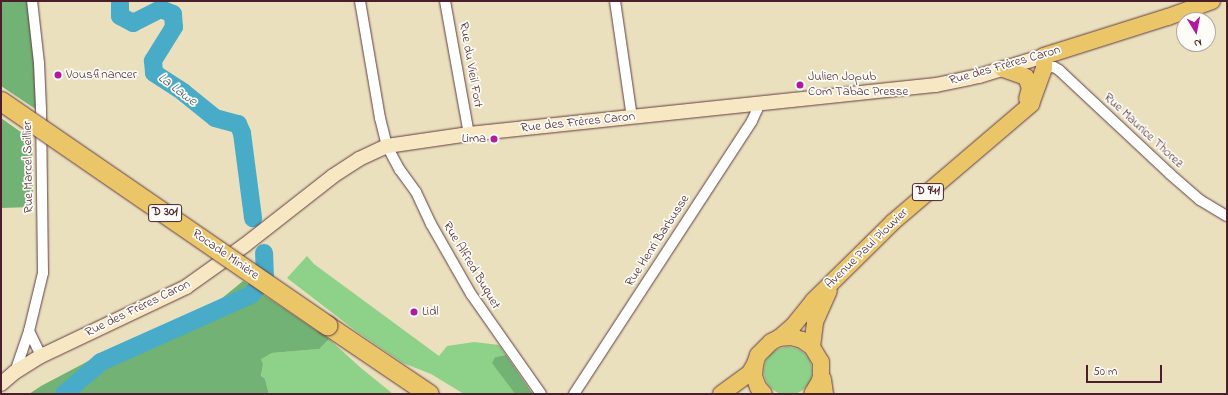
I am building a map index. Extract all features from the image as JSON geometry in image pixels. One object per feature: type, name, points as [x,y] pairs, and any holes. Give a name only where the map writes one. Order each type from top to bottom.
[{"type":"highway","name":"Rocade Minière","points":[[1,101],[429,394]]},
{"type":"highway","points":[[327,325],[407,394]]},
{"type":"main road","name":"Rue des Frères Caron","points":[[1,384],[15,372],[41,356],[186,287],[245,245],[333,176],[359,159],[387,146],[469,134],[950,83],[1003,68],[1044,62],[1212,1]]},
{"type":"main road","name":"Avenue Paul Plouvier","points":[[755,364],[763,348],[779,338],[893,222],[1033,101],[1044,62]]},
{"type":"main road","points":[[1003,68],[1022,74],[1028,79],[1030,90],[1024,110]]},
{"type":"main road","name":"D 941","points":[[812,347],[815,322],[821,306],[836,279]]},
{"type":"main road","points":[[779,338],[791,337],[802,340],[812,347],[821,362],[819,389]]},
{"type":"main road","points":[[721,394],[749,374],[755,364]]},
{"type":"main road","points":[[755,364],[754,376],[758,387],[764,394]]},
{"type":"street","name":"Rue Marcel Seillier","points":[[15,372],[29,331],[43,273],[41,101],[39,63],[32,1]]},
{"type":"street","name":"Rue Alfred Buquet","points":[[360,1],[380,118],[387,146],[400,170],[416,192],[471,294],[541,394]]},
{"type":"street","name":"Rue du Vieil Fort","points":[[446,1],[469,134]]},
{"type":"street","points":[[615,1],[632,117]]},
{"type":"street","name":"Rue Maurice Thorez","points":[[1044,62],[1059,70],[1170,174],[1200,200],[1227,216]]},
{"type":"street","name":"Rue Henri Barbusse","points":[[574,393],[752,121],[757,110],[757,103]]},
{"type":"street","points":[[29,331],[41,356]]},
{"type":"green space","points":[[1,1],[32,1],[37,110],[1,86]]},
{"type":"green space","points":[[1,118],[32,140],[33,207],[1,208]]},
{"type":"green space","points":[[307,256],[314,264],[439,356],[447,346],[474,342],[499,345],[506,355],[495,357],[493,363],[515,394],[464,394],[431,374],[403,363],[356,331],[287,278]]},
{"type":"green space","points":[[243,281],[329,339],[319,349],[272,353],[261,359],[263,365],[261,376],[265,379],[269,394],[29,394],[41,386],[113,348],[184,319],[221,299]]},
{"type":"green space","points":[[329,339],[393,394],[269,394],[265,379],[261,377],[263,365],[260,359],[272,353],[318,349]]},
{"type":"green space","points":[[783,347],[793,347],[805,354],[812,366],[812,376],[805,388],[793,395],[783,395],[775,391],[768,384],[764,376],[764,366],[768,358],[775,351]]},
{"type":"green space","points":[[506,355],[533,394],[515,394],[492,363],[495,357]]},
{"type":"waterway","name":"La Lawe","points":[[120,1],[120,16],[133,23],[161,9],[173,14],[174,27],[153,61],[154,73],[183,92],[215,118],[238,124],[242,133],[253,218]]},
{"type":"waterway","name":"La Lawe","points":[[64,394],[101,362],[251,295],[265,279],[264,253]]},
{"type":"place","name":"Vousfinancer","points":[[58,75]]},
{"type":"place","name":"Julien Jopub Com Tabac Presse","points":[[800,85]]},
{"type":"place","name":"Lima","points":[[494,139]]},
{"type":"place","name":"Lidl","points":[[414,312]]}]
